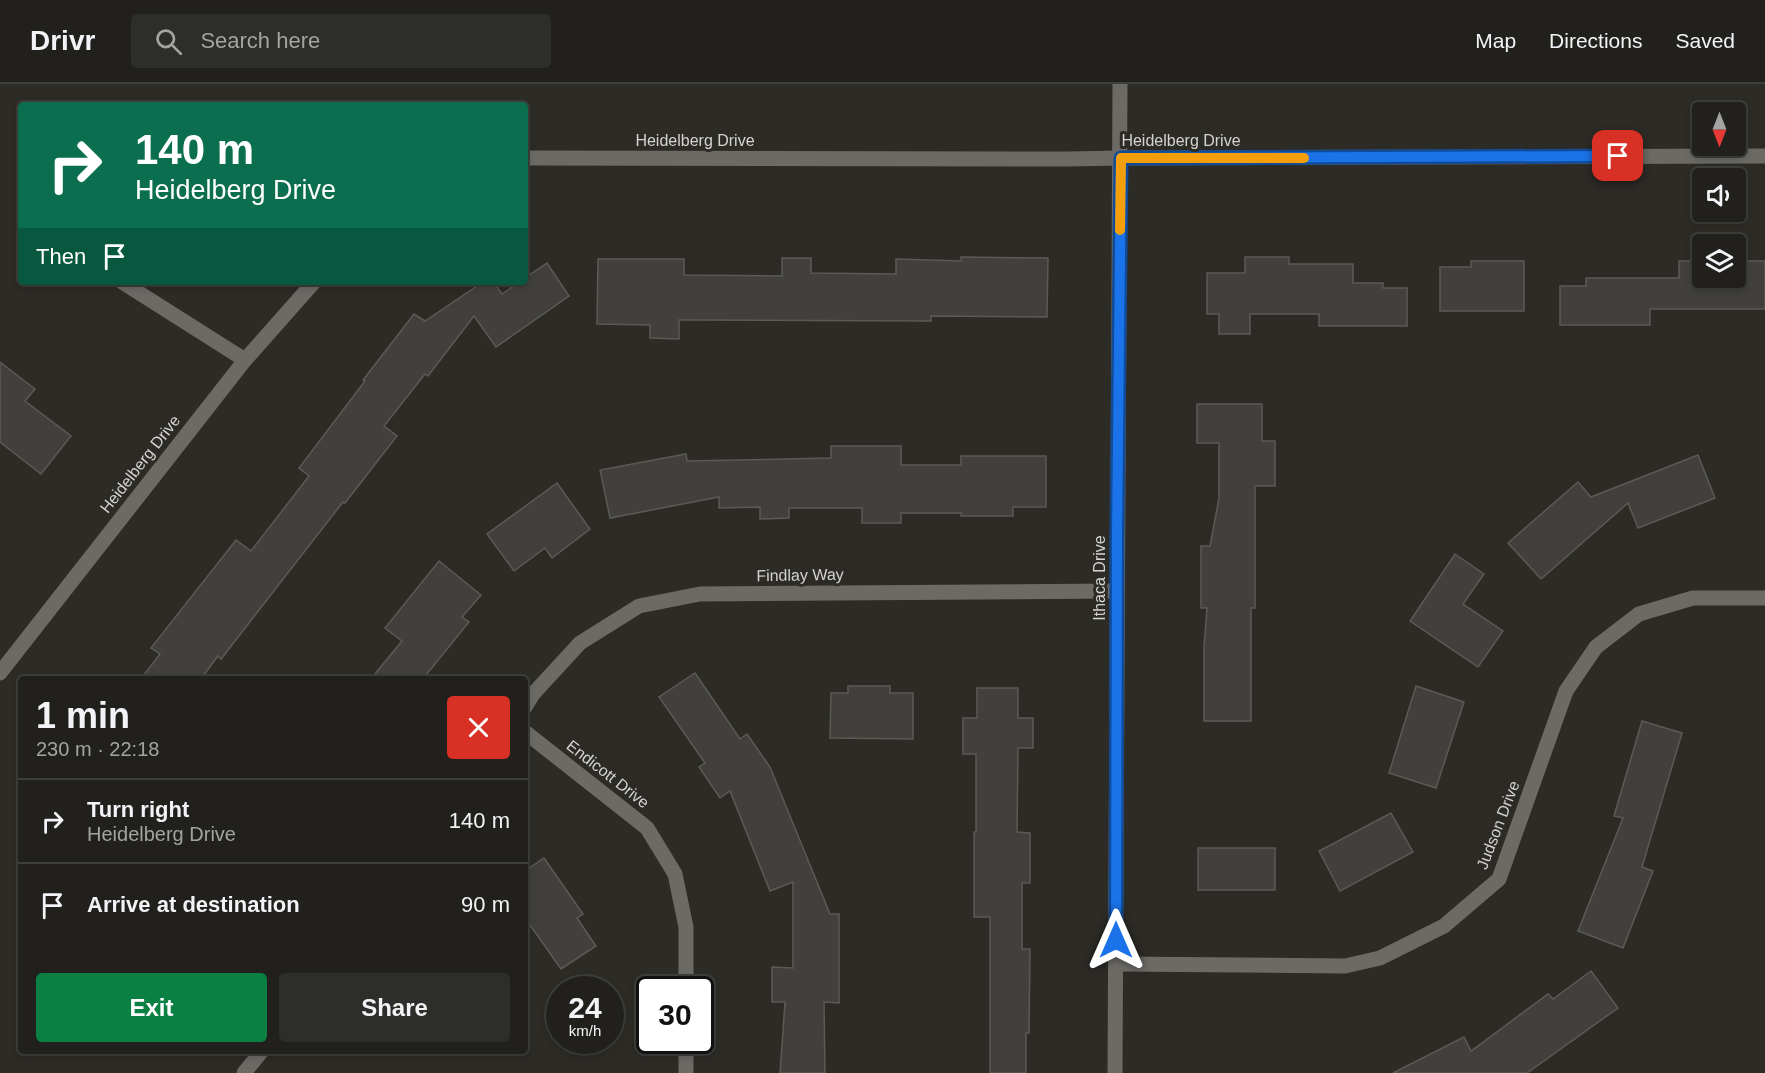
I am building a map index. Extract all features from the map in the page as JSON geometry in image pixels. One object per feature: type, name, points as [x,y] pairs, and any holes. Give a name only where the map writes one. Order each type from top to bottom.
[{"type":"street","name":"Ithaca Drive","points":[[1115,1073],[1120,84]]},
{"type":"street","name":"Heidelberg Drive","points":[[528,158],[1068,159],[1765,156]]},
{"type":"street","points":[[127,285],[245,360]]},
{"type":"street","name":"Heidelberg Drive","points":[[0,673],[245,360],[311,285]]},
{"type":"street","name":"Findlay Way","points":[[528,702],[580,643],[639,606],[700,594],[1117,591]]},
{"type":"street","name":"Judson Drive","points":[[1116,964],[1345,966],[1380,957],[1444,926],[1499,879],[1566,691],[1596,647],[1639,614],[1693,598],[1765,598]]},
{"type":"street","name":"Endicott Drive","points":[[528,734],[647,828],[675,874],[686,927],[686,976]]},
{"type":"street","points":[[244,1073],[259,1054]]},
{"type":"street","points":[[686,1054],[686,1073]]},
{"type":"building","points":[[961,257],[1048,258],[1047,317],[931,316],[931,321],[679,320],[679,339],[650,338],[650,325],[597,324],[598,259],[684,259],[684,275],[782,276],[782,258],[811,258],[811,273],[896,274],[896,259],[961,261]]},
{"type":"building","points":[[1245,257],[1289,257],[1289,264],[1353,264],[1353,283],[1383,283],[1383,288],[1407,288],[1407,326],[1319,326],[1319,314],[1250,314],[1250,334],[1219,334],[1219,314],[1207,314],[1207,273],[1245,273]]},
{"type":"building","points":[[1471,261],[1524,261],[1524,311],[1440,311],[1440,267],[1471,267]]},
{"type":"building","points":[[1679,261],[1692,261],[1692,288],[1746,288],[1746,261],[1765,261],[1765,309],[1650,309],[1650,325],[1560,325],[1560,286],[1586,286],[1586,278],[1679,278]]},
{"type":"building","points":[[547,263],[569,296],[496,347],[474,316],[428,376],[425,374],[384,426],[397,436],[221,659],[218,656],[203,676],[143,676],[160,654],[151,648],[236,540],[251,551],[309,476],[299,468],[414,314],[425,321],[479,285],[498,285],[497,287],[502,294],[516,285],[528,285],[528,276]]},
{"type":"building","points":[[0,362],[35,389],[25,401],[71,436],[41,474],[0,442]]},
{"type":"building","points":[[1197,404],[1262,404],[1262,441],[1275,441],[1275,486],[1255,486],[1255,608],[1251,608],[1251,721],[1204,721],[1204,646],[1207,608],[1201,608],[1201,546],[1210,546],[1219,498],[1219,443],[1197,443]]},
{"type":"building","points":[[831,446],[901,446],[901,465],[961,465],[961,456],[1046,456],[1046,507],[1013,507],[1013,516],[901,513],[901,523],[862,523],[862,508],[789,508],[789,518],[760,519],[760,507],[719,508],[719,497],[610,518],[600,470],[686,454],[687,461],[831,458]]},
{"type":"building","points":[[1698,455],[1715,498],[1638,528],[1628,503],[1541,579],[1508,543],[1578,482],[1591,497]]},
{"type":"building","points":[[557,483],[590,529],[552,558],[545,548],[514,571],[487,534]]},
{"type":"building","points":[[1455,554],[1484,574],[1463,604],[1503,631],[1478,667],[1410,621]]},
{"type":"building","points":[[439,561],[481,595],[462,617],[469,622],[425,676],[373,676],[402,641],[385,628]]},
{"type":"building","points":[[695,673],[740,739],[747,734],[770,767],[830,914],[839,914],[839,1003],[824,1002],[825,1073],[780,1073],[785,1002],[772,1002],[772,967],[793,968],[793,882],[770,891],[730,791],[720,798],[699,767],[705,763],[659,697]]},
{"type":"building","points":[[848,686],[890,686],[890,693],[913,693],[913,739],[830,738],[831,693],[848,693]]},
{"type":"building","points":[[1416,686],[1464,702],[1436,788],[1389,773]]},
{"type":"building","points":[[977,688],[1018,688],[1018,718],[1033,718],[1033,748],[1018,748],[1017,832],[1030,833],[1030,883],[1022,883],[1022,949],[1030,949],[1026,1073],[990,1073],[990,917],[974,917],[976,754],[963,754],[963,718],[977,718]]},
{"type":"building","points":[[1642,721],[1682,733],[1642,867],[1653,871],[1623,948],[1578,931],[1623,818],[1614,816]]},
{"type":"building","points":[[1391,813],[1413,852],[1340,891],[1319,851]]},
{"type":"building","points":[[1198,848],[1275,848],[1275,890],[1198,890]]},
{"type":"building","points":[[544,858],[583,914],[577,918],[596,946],[561,969],[528,922],[528,869]]},
{"type":"building","points":[[1591,971],[1618,1008],[1527,1073],[1393,1073],[1464,1037],[1471,1051],[1548,994],[1553,999]]},
{"type":"slow traffic","points":[[1120,230],[1121,158],[1304,158]]},
{"type":"route","points":[[1116,940],[1121,158],[1618,156]]}]
